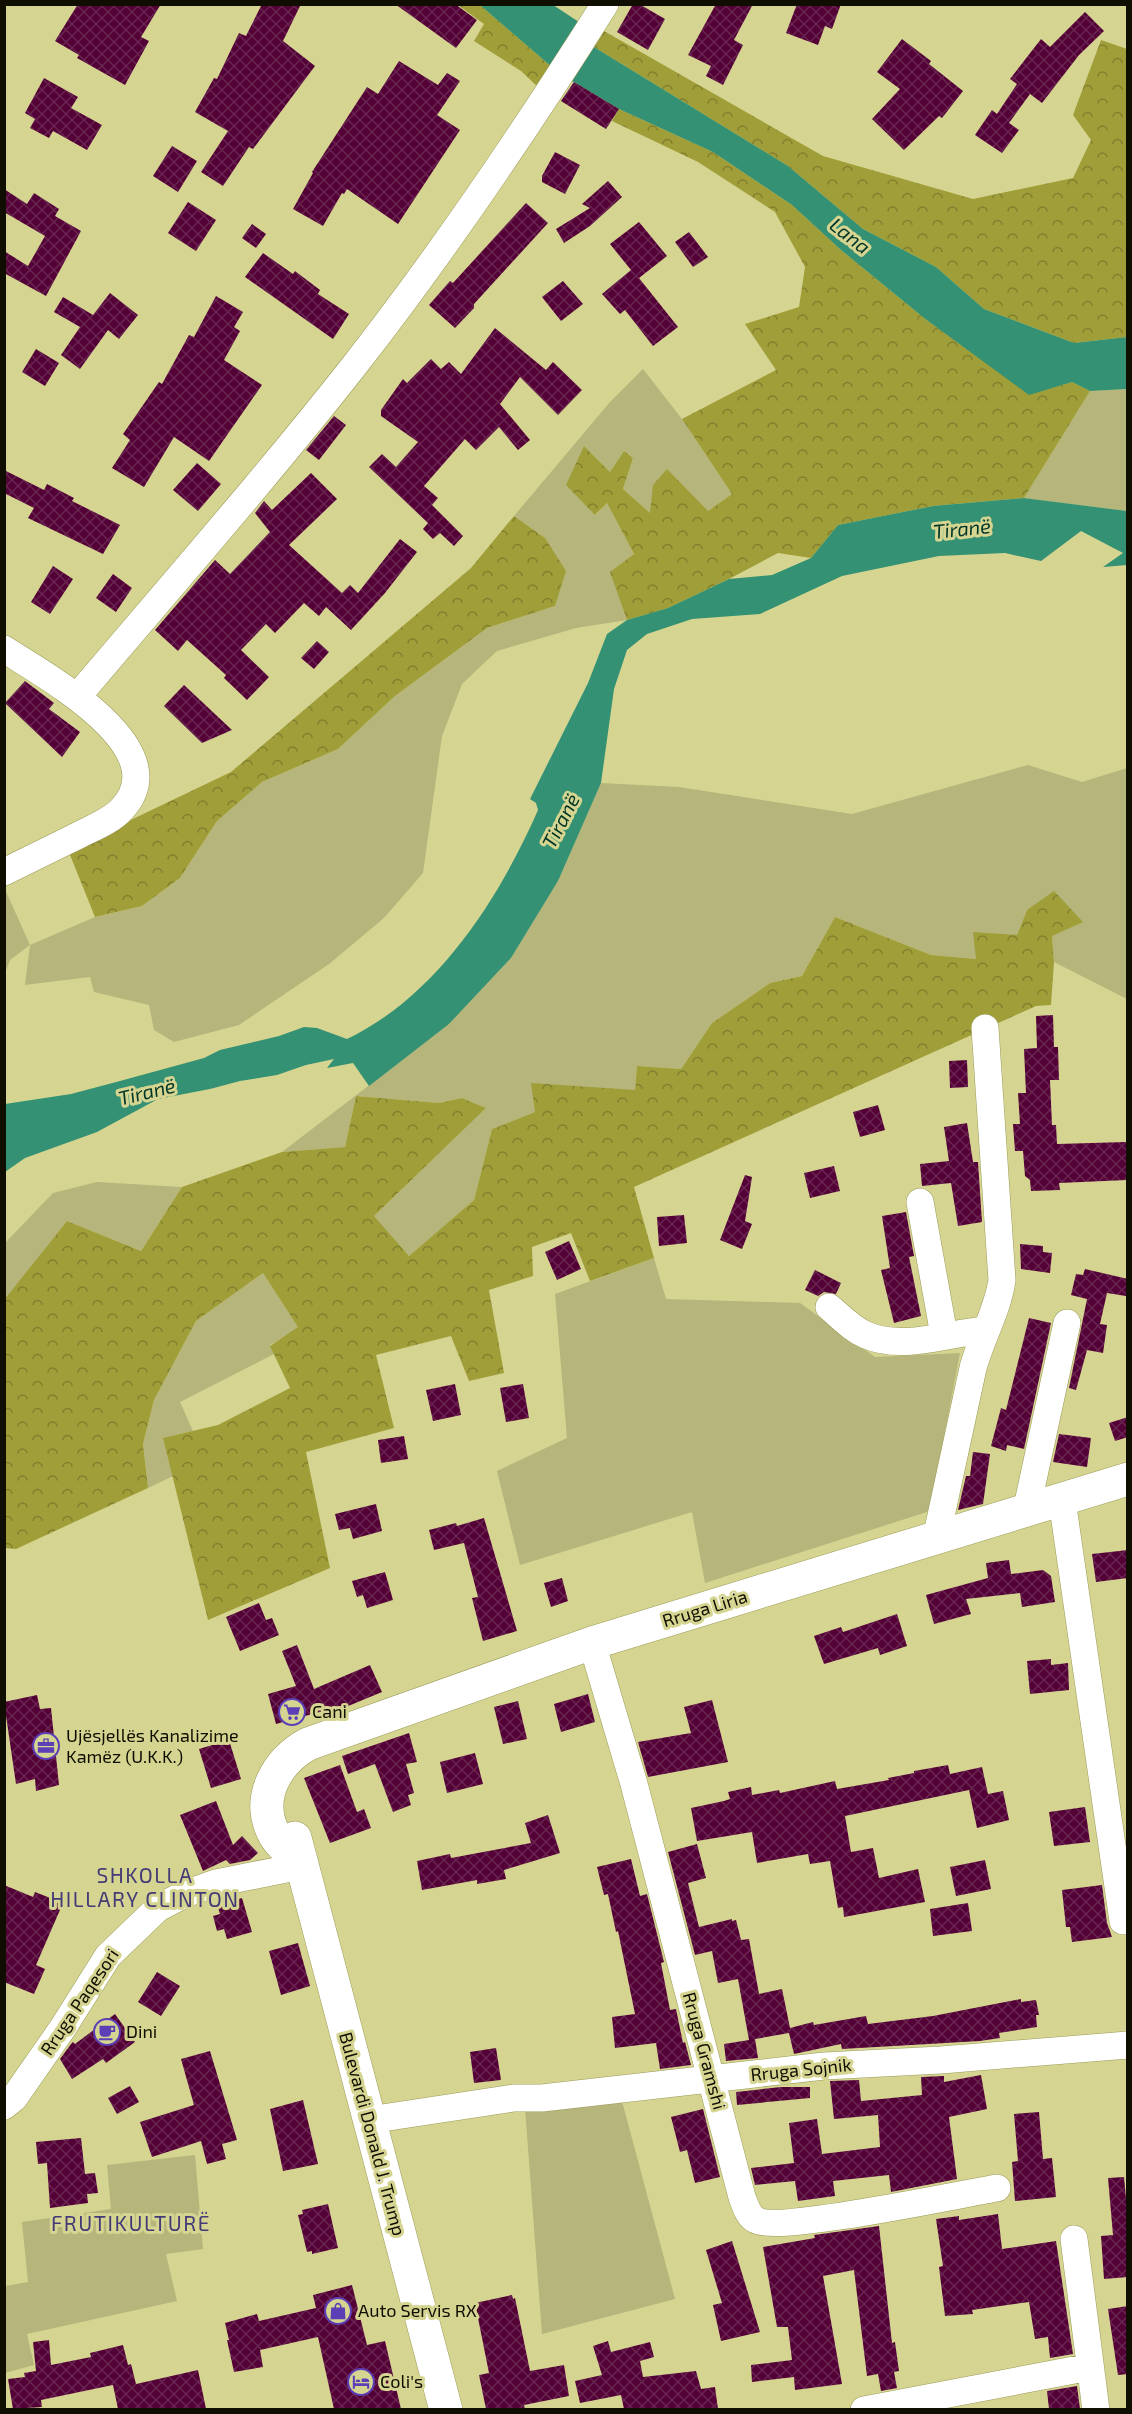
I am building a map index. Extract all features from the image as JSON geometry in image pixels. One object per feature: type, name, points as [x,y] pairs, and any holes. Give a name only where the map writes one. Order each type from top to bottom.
[{"type":"main road","name":"Rruga Liria","points":[[300,1863],[276,1839],[268,1818],[268,1800],[273,1779],[289,1756],[325,1737],[592,1643],[1128,1479]]},
{"type":"main road","name":"Bulevardi Donald J. Trump","points":[[300,1863],[446,2409]]},
{"type":"street","points":[[77,697],[355,365],[409,294],[599,14]]},
{"type":"street","points":[[4,649],[77,697],[126,745],[133,756],[136,781],[131,796],[122,809],[101,824],[4,872]]},
{"type":"street","points":[[936,1539],[973,1368],[1000,1297],[1002,1257],[996,1204],[985,1028]]},
{"type":"street","points":[[920,1202],[944,1335]]},
{"type":"street","points":[[829,1307],[857,1330],[896,1343],[986,1330]]},
{"type":"street","points":[[1026,1512],[1068,1323]]},
{"type":"street","points":[[1062,1500],[1123,1921]]},
{"type":"street","name":"Rruga Gramshi","points":[[592,1643],[634,1784],[742,2197],[749,2212],[756,2220],[768,2223],[810,2221],[997,2187]]},
{"type":"street","name":"Rruga Paqesori","points":[[4,2106],[14,2098],[108,1956],[158,1908],[185,1894],[216,1883],[300,1863]]},
{"type":"street","name":"Rruga Sojnik","points":[[369,2120],[514,2098],[542,2098],[824,2066],[952,2059],[1128,2045]]},
{"type":"street","points":[[1074,2239],[1096,2409]]},
{"type":"street","points":[[864,2409],[1090,2367]]},
{"type":"shaded area","points":[[643,369],[682,419],[732,494],[708,511],[651,514],[623,489],[633,458],[624,451],[610,472],[584,446],[596,515],[607,503],[634,554],[611,572],[627,620],[576,628],[497,651],[462,684],[442,736],[423,873],[384,918],[329,964],[239,1025],[174,1042],[154,1030],[149,1005],[94,992],[90,977],[25,985],[30,945],[95,917],[142,906],[180,878],[217,821],[262,782],[338,749],[395,696],[487,628],[555,606],[545,538],[514,516],[610,402]]},
{"type":"shaded area","points":[[1127,389],[1127,511],[1024,498],[1090,391]]},
{"type":"shaded area","points":[[1028,765],[1082,782],[1127,768],[1127,999],[1054,962],[1052,936],[1027,910],[1017,935],[976,959],[931,955],[835,917],[802,976],[770,983],[712,1023],[681,1069],[637,1066],[635,1090],[535,1112],[492,1129],[474,1200],[409,1256],[373,1217],[486,1108],[462,1098],[439,1103],[356,1096],[345,1147],[282,1152],[449,1024],[511,958],[558,881],[601,783],[679,787],[852,814]]},
{"type":"shaded area","points":[[4,887],[30,945],[10,960],[5,973]]},
{"type":"shaded area","points":[[97,1182],[182,1187],[141,1251],[67,1221],[5,1300],[5,1243],[53,1193]]},
{"type":"shaded area","points":[[654,1258],[666,1299],[800,1303],[875,1357],[960,1353],[930,1511],[705,1583],[692,1512],[520,1565],[497,1471],[567,1438],[555,1294]]},
{"type":"shaded area","points":[[263,1273],[299,1328],[270,1345],[274,1354],[180,1402],[193,1431],[164,1438],[173,1476],[148,1488],[143,1444],[154,1400],[196,1321]]},
{"type":"shaded area","points":[[622,2101],[675,2299],[542,2334],[525,2108]]},
{"type":"shaded area","points":[[195,2155],[203,2249],[166,2254],[177,2301],[27,2334],[34,2365],[5,2373],[5,2286],[28,2282],[22,2222],[111,2209],[107,2165]]},
{"type":"green space","points":[[458,5],[480,5],[553,68],[540,89],[521,71],[474,41],[484,24]]},
{"type":"green space","points":[[604,31],[823,156],[973,199],[1073,178],[1091,140],[1073,115],[1101,40],[1127,49],[1127,337],[1074,343],[984,309],[936,267],[863,229],[788,166],[594,47]]},
{"type":"green space","points":[[619,109],[713,152],[792,205],[841,250],[924,318],[1029,394],[1072,382],[1090,391],[1024,498],[933,506],[838,525],[811,558],[778,553],[668,608],[627,620],[610,572],[634,554],[607,503],[595,515],[566,485],[584,446],[610,472],[624,451],[633,458],[623,489],[650,513],[653,485],[667,469],[708,511],[732,494],[682,419],[776,370],[745,324],[799,307],[805,267],[775,212],[698,162],[612,121]]},
{"type":"green space","points":[[514,516],[545,538],[566,571],[555,606],[487,628],[395,696],[338,749],[262,782],[217,821],[180,878],[142,906],[95,917],[68,850],[231,772],[471,568]]},
{"type":"green space","points":[[1054,891],[1083,922],[1052,936],[1054,962],[1051,1005],[1036,1006],[634,1187],[654,1258],[590,1281],[571,1233],[532,1247],[533,1276],[489,1290],[504,1373],[469,1381],[451,1336],[376,1355],[394,1428],[306,1452],[330,1568],[208,1620],[163,1438],[218,1425],[290,1388],[270,1346],[298,1327],[263,1273],[196,1321],[154,1400],[143,1444],[148,1488],[16,1549],[4,1548],[4,1300],[67,1221],[141,1251],[182,1187],[282,1152],[345,1147],[356,1096],[439,1103],[462,1098],[486,1108],[374,1216],[409,1256],[474,1200],[492,1129],[535,1112],[531,1083],[635,1090],[637,1066],[681,1069],[712,1023],[770,983],[802,976],[835,917],[931,955],[976,959],[973,932],[1017,935],[1027,910]]},
{"type":"water","points":[[480,5],[553,5],[582,24],[553,68]]},
{"type":"water","name":"Lana","points":[[594,47],[788,166],[863,229],[936,267],[984,309],[1074,343],[1127,337],[1127,389],[1090,391],[1072,382],[1029,395],[924,318],[841,250],[792,205],[713,152],[619,109],[572,81]]},
{"type":"water","name":"Tiranë","points":[[1024,498],[1127,511],[1127,565],[1103,567],[1123,553],[1081,531],[1041,561],[1005,553],[939,556],[842,576],[760,614],[692,619],[647,634],[627,650],[614,689],[601,783],[558,881],[511,958],[449,1024],[369,1086],[353,1063],[327,1068],[334,1059],[277,1075],[158,1099],[97,1132],[25,1158],[5,1172],[5,1104],[71,1094],[204,1058],[220,1050],[279,1036],[304,1027],[317,1028],[347,1039],[379,1020],[409,998],[462,942],[504,877],[538,810],[536,803],[530,799],[588,683],[607,634],[627,620],[668,608],[729,579],[772,575],[811,558],[838,525],[933,506]]},
{"type":"building","points":[[78,4],[161,4],[141,37],[149,41],[125,85],[77,58],[79,55],[55,41]]},
{"type":"building","points":[[262,4],[301,4],[283,41],[315,66],[253,149],[249,147],[223,186],[201,172],[228,131],[195,112],[214,78],[217,79],[239,33],[246,36]]},
{"type":"building","points":[[395,4],[455,4],[477,20],[456,48]]},
{"type":"building","points":[[633,4],[639,4],[665,19],[648,50],[617,32]]},
{"type":"building","points":[[716,4],[753,4],[734,40],[743,45],[723,85],[706,76],[711,66],[688,55]]},
{"type":"building","points":[[797,4],[841,4],[832,29],[825,26],[818,45],[786,33]]},
{"type":"building","points":[[1085,12],[1104,31],[1079,55],[1042,103],[1030,94],[1009,123],[1019,130],[1002,153],[975,135],[992,110],[997,114],[1017,84],[1010,79],[1041,39],[1050,47]]},
{"type":"building","points":[[902,39],[931,61],[929,64],[963,91],[942,118],[939,116],[904,150],[872,119],[900,89],[877,72]]},
{"type":"building","points":[[399,61],[438,85],[447,73],[460,81],[437,115],[460,130],[398,224],[347,189],[344,194],[342,193],[323,226],[293,209],[312,172],[367,87],[378,94]]},
{"type":"building","points":[[44,78],[78,97],[71,108],[102,125],[87,150],[53,131],[49,138],[30,128],[35,119],[25,113]]},
{"type":"building","points":[[574,82],[619,109],[606,129],[561,101]]},
{"type":"building","points":[[172,146],[197,161],[178,192],[153,176]]},
{"type":"building","points":[[555,152],[580,165],[565,194],[542,182],[542,176]]},
{"type":"building","points":[[608,181],[622,197],[590,226],[564,243],[556,229],[590,208],[582,204]]},
{"type":"building","points":[[4,189],[27,204],[34,193],[59,209],[55,216],[81,231],[46,296],[4,273],[4,251],[28,266],[45,236],[4,212]]},
{"type":"building","points":[[188,202],[216,220],[196,251],[168,233]]},
{"type":"building","points":[[526,203],[548,223],[455,328],[429,305],[450,281],[453,283]]},
{"type":"building","points":[[639,222],[667,256],[639,278],[678,327],[653,346],[625,310],[620,314],[602,294],[631,270],[610,244]]},
{"type":"building","points":[[252,224],[266,234],[256,248],[242,238]]},
{"type":"building","points":[[689,232],[708,257],[693,267],[675,242]]},
{"type":"building","points":[[263,253],[293,274],[295,271],[320,290],[318,294],[349,314],[333,339],[245,277]]},
{"type":"building","points":[[563,281],[583,304],[561,321],[542,297]]},
{"type":"building","points":[[110,293],[138,315],[119,339],[108,330],[80,369],[61,355],[80,327],[54,312],[63,297],[93,315]]},
{"type":"building","points":[[216,296],[243,312],[234,327],[240,331],[224,360],[262,385],[209,461],[174,437],[144,487],[112,468],[130,440],[123,434],[159,382],[162,384],[189,335],[194,337]]},
{"type":"building","points":[[495,328],[546,370],[553,362],[582,390],[558,415],[520,377],[500,404],[530,440],[518,450],[499,427],[476,450],[465,439],[424,486],[438,498],[432,505],[463,536],[454,546],[440,533],[433,539],[423,529],[428,523],[369,467],[382,454],[396,467],[418,442],[381,416],[381,410],[403,379],[407,383],[431,359],[441,369],[449,362],[461,374]]},
{"type":"building","points":[[36,349],[59,363],[45,386],[22,372]]},
{"type":"building","points":[[334,416],[346,425],[319,460],[306,450]]},
{"type":"building","points":[[197,463],[221,484],[198,511],[173,490]]},
{"type":"building","points":[[4,470],[44,490],[47,484],[74,498],[72,501],[120,525],[103,554],[28,518],[34,508],[4,493]]},
{"type":"building","points":[[311,473],[337,499],[289,545],[342,593],[350,585],[358,593],[400,539],[417,552],[385,593],[351,630],[326,607],[319,616],[304,603],[275,633],[266,624],[241,650],[269,677],[247,700],[224,678],[226,675],[187,640],[178,651],[155,630],[215,560],[230,574],[270,532],[255,513],[264,501],[272,510]]},
{"type":"building","points":[[53,566],[73,579],[50,614],[31,602]]},
{"type":"building","points":[[113,574],[132,588],[116,612],[96,598]]},
{"type":"building","points":[[317,641],[329,652],[314,669],[301,658]]},
{"type":"building","points":[[25,681],[54,703],[49,709],[80,732],[62,757],[5,703]]},
{"type":"building","points":[[184,685],[232,730],[202,743],[164,706]]},
{"type":"building","points":[[1053,1015],[1054,1047],[1058,1047],[1059,1080],[1050,1080],[1052,1125],[1056,1125],[1057,1144],[1126,1142],[1127,1180],[1059,1183],[1060,1190],[1031,1191],[1030,1180],[1025,1176],[1023,1151],[1015,1151],[1013,1124],[1020,1124],[1018,1093],[1026,1093],[1024,1049],[1037,1048],[1036,1016]]},
{"type":"building","points":[[967,1060],[968,1087],[950,1088],[949,1061]]},
{"type":"building","points":[[878,1105],[885,1130],[860,1137],[853,1112]]},
{"type":"building","points":[[967,1123],[973,1162],[978,1162],[982,1222],[958,1226],[951,1183],[922,1186],[920,1164],[949,1161],[944,1127]]},
{"type":"building","points":[[834,1166],[840,1191],[810,1198],[804,1173]]},
{"type":"building","points":[[745,1175],[752,1177],[745,1221],[752,1224],[742,1249],[720,1240]]},
{"type":"building","points":[[906,1212],[914,1256],[909,1257],[921,1316],[894,1323],[881,1270],[890,1268],[882,1216]]},
{"type":"building","points":[[684,1215],[687,1243],[659,1246],[657,1217]]},
{"type":"building","points":[[569,1241],[581,1269],[557,1280],[545,1252]]},
{"type":"building","points":[[1020,1244],[1043,1246],[1043,1252],[1052,1253],[1050,1273],[1021,1269]]},
{"type":"building","points":[[1085,1269],[1128,1279],[1128,1287],[1126,1296],[1107,1293],[1100,1324],[1107,1325],[1103,1353],[1087,1350],[1076,1390],[1069,1388],[1087,1299],[1071,1295],[1076,1274],[1083,1275]]},
{"type":"building","points":[[815,1270],[841,1283],[836,1294],[824,1292],[818,1296],[805,1290]]},
{"type":"building","points":[[1029,1318],[1051,1323],[1024,1449],[1007,1445],[1006,1451],[991,1446],[1001,1408],[1006,1410]]},
{"type":"building","points":[[455,1384],[461,1415],[433,1421],[426,1390]]},
{"type":"building","points":[[523,1384],[529,1418],[506,1422],[500,1388]]},
{"type":"building","points":[[1128,1417],[1128,1437],[1115,1441],[1109,1423]]},
{"type":"building","points":[[1059,1434],[1091,1438],[1087,1467],[1053,1462]]},
{"type":"building","points":[[404,1436],[408,1459],[381,1463],[378,1440]]},
{"type":"building","points":[[973,1452],[990,1454],[983,1504],[958,1510],[966,1476],[970,1476]]},
{"type":"building","points":[[376,1504],[382,1531],[353,1539],[350,1528],[339,1530],[335,1514]]},
{"type":"building","points":[[484,1518],[517,1631],[483,1641],[472,1598],[478,1597],[464,1543],[434,1550],[429,1530],[456,1523],[457,1526]]},
{"type":"building","points":[[1128,1550],[1128,1578],[1096,1582],[1092,1554]]},
{"type":"building","points":[[1009,1560],[1011,1574],[1043,1570],[1051,1576],[1055,1602],[1022,1607],[1020,1593],[966,1599],[971,1614],[934,1624],[926,1595],[988,1578],[986,1563]]},
{"type":"building","points":[[385,1572],[393,1600],[367,1608],[363,1595],[357,1597],[352,1581]]},
{"type":"building","points":[[562,1578],[568,1601],[551,1607],[544,1583]]},
{"type":"building","points":[[259,1603],[266,1620],[272,1618],[279,1635],[240,1651],[226,1617]]},
{"type":"building","points":[[897,1614],[907,1646],[880,1655],[878,1648],[824,1664],[814,1636],[841,1627],[843,1632]]},
{"type":"building","points":[[297,1645],[314,1689],[370,1665],[382,1692],[329,1714],[327,1710],[276,1724],[268,1694],[296,1686],[282,1651]]},
{"type":"building","points":[[1051,1659],[1051,1665],[1068,1663],[1069,1690],[1030,1694],[1027,1661]]},
{"type":"building","points":[[588,1694],[595,1722],[561,1732],[554,1704]]},
{"type":"building","points":[[37,1695],[40,1709],[51,1708],[59,1785],[36,1791],[35,1779],[16,1784],[4,1702]]},
{"type":"building","points":[[712,1700],[728,1762],[648,1777],[638,1742],[691,1733],[684,1707]]},
{"type":"building","points":[[518,1701],[527,1739],[503,1744],[494,1707]]},
{"type":"building","points":[[409,1733],[417,1762],[406,1764],[414,1793],[408,1795],[411,1805],[393,1812],[375,1764],[348,1774],[342,1756]]},
{"type":"building","points":[[229,1740],[241,1779],[211,1788],[199,1749]]},
{"type":"building","points":[[475,1753],[483,1784],[447,1793],[440,1762]]},
{"type":"building","points":[[340,1765],[357,1812],[364,1809],[371,1828],[330,1843],[304,1778]]},
{"type":"building","points":[[948,1765],[950,1774],[982,1767],[988,1794],[1003,1791],[1009,1820],[977,1828],[969,1790],[845,1816],[851,1852],[873,1848],[879,1878],[918,1869],[925,1902],[844,1917],[843,1907],[838,1908],[830,1861],[810,1864],[808,1854],[757,1863],[752,1832],[697,1841],[691,1808],[730,1799],[728,1792],[751,1787],[752,1795],[779,1790],[780,1793],[835,1781],[837,1789],[889,1780],[888,1778],[914,1773],[914,1771]]},
{"type":"building","points":[[216,1801],[233,1845],[242,1836],[258,1853],[250,1860],[230,1864],[226,1860],[203,1871],[180,1815]]},
{"type":"building","points":[[1085,1807],[1090,1842],[1054,1846],[1049,1812]]},
{"type":"building","points":[[548,1815],[560,1853],[504,1870],[506,1879],[477,1884],[477,1880],[422,1890],[417,1861],[450,1854],[451,1858],[531,1843],[525,1823]]},
{"type":"building","points":[[697,1844],[706,1878],[688,1883],[699,1927],[736,1920],[741,1940],[749,1939],[759,1994],[782,1989],[790,2028],[813,2022],[814,2025],[866,2016],[868,2024],[933,2016],[1021,1999],[1021,2002],[1036,2000],[1039,2015],[1036,2015],[1037,2027],[999,2033],[1000,2038],[980,2041],[842,2049],[841,2044],[794,2054],[789,2033],[755,2039],[758,2058],[726,2061],[724,2044],[749,2040],[738,1979],[718,1983],[712,1951],[695,1955],[668,1852]]},
{"type":"building","points":[[631,1859],[640,1896],[647,1894],[664,1962],[661,1963],[670,2010],[676,2009],[683,2043],[685,2042],[691,2065],[660,2069],[656,2043],[615,2048],[612,2017],[635,2014],[618,1931],[616,1932],[608,1894],[604,1895],[597,1867]]},
{"type":"building","points":[[985,1860],[991,1889],[956,1896],[950,1867]]},
{"type":"building","points":[[4,1885],[33,1897],[35,1892],[63,1903],[36,1965],[45,1969],[34,1994],[4,1982]]},
{"type":"building","points":[[1102,1885],[1107,1923],[1112,1937],[1072,1942],[1070,1927],[1066,1927],[1062,1890]]},
{"type":"building","points":[[242,1898],[252,1932],[227,1939],[224,1929],[217,1931],[213,1916],[220,1914],[217,1905]]},
{"type":"building","points":[[968,1903],[972,1931],[933,1936],[930,1909]]},
{"type":"building","points":[[298,1943],[310,1986],[281,1995],[269,1951]]},
{"type":"building","points":[[157,1972],[180,1986],[161,2016],[138,2002]]},
{"type":"building","points":[[115,2014],[135,2042],[106,2063],[103,2059],[72,2079],[60,2059],[73,2042],[75,2044]]},
{"type":"building","points":[[496,2048],[501,2080],[474,2083],[470,2052]]},
{"type":"building","points":[[210,2051],[237,2140],[222,2144],[226,2159],[207,2164],[201,2141],[152,2157],[140,2122],[194,2105],[181,2059]]},
{"type":"building","points":[[981,2075],[987,2109],[949,2117],[957,2179],[891,2192],[889,2175],[833,2181],[835,2196],[798,2201],[795,2181],[755,2185],[751,2168],[794,2163],[789,2123],[817,2119],[822,2154],[880,2147],[878,2115],[834,2119],[830,2081],[859,2080],[861,2101],[922,2095],[921,2077],[944,2076],[944,2082]]},
{"type":"building","points":[[130,2086],[139,2102],[117,2114],[108,2098]]},
{"type":"building","points":[[781,2087],[810,2087],[810,2098],[737,2105],[736,2092]]},
{"type":"building","points":[[303,2100],[318,2164],[283,2171],[270,2109]]},
{"type":"building","points":[[703,2109],[720,2177],[695,2183],[687,2150],[680,2152],[671,2117]]},
{"type":"building","points":[[1039,2112],[1043,2159],[1052,2158],[1056,2197],[1015,2201],[1012,2162],[1018,2161],[1014,2114]]},
{"type":"building","points":[[81,2138],[85,2174],[95,2173],[98,2193],[87,2194],[88,2203],[50,2208],[47,2163],[38,2164],[36,2142]]},
{"type":"building","points":[[1124,2177],[1128,2219],[1128,2277],[1104,2279],[1101,2236],[1113,2235],[1108,2178]]},
{"type":"building","points":[[328,2204],[338,2248],[312,2254],[312,2251],[307,2252],[298,2215],[303,2214],[302,2210]]},
{"type":"building","points":[[998,2214],[1002,2249],[1056,2241],[1073,2354],[1050,2358],[1048,2337],[1035,2339],[1029,2302],[972,2310],[973,2314],[945,2316],[939,2267],[943,2266],[936,2219],[959,2216],[959,2220]]},
{"type":"building","points":[[879,2226],[892,2343],[895,2342],[899,2371],[894,2372],[897,2388],[881,2391],[878,2374],[867,2376],[854,2270],[823,2276],[842,2384],[795,2390],[794,2377],[752,2382],[751,2365],[792,2360],[788,2327],[777,2327],[763,2247],[815,2238],[814,2235]]},
{"type":"building","points":[[732,2241],[760,2332],[721,2341],[713,2305],[722,2303],[706,2250]]},
{"type":"building","points":[[352,2285],[367,2345],[385,2341],[401,2409],[334,2409],[318,2337],[260,2350],[263,2367],[234,2372],[225,2323],[257,2314],[259,2321],[316,2308],[313,2295]]},
{"type":"building","points":[[512,2295],[513,2299],[515,2298],[530,2371],[564,2365],[569,2396],[524,2405],[525,2409],[486,2409],[479,2375],[489,2373],[475,2303]]},
{"type":"building","points":[[1128,2306],[1128,2374],[1118,2375],[1108,2309]]},
{"type":"building","points":[[49,2340],[51,2365],[91,2357],[90,2353],[123,2345],[136,2384],[198,2370],[206,2409],[118,2409],[113,2385],[41,2400],[42,2407],[13,2409],[8,2379],[25,2377],[24,2373],[36,2371],[33,2342]]},
{"type":"building","points":[[608,2341],[611,2352],[650,2342],[654,2357],[640,2361],[643,2377],[696,2371],[701,2389],[715,2387],[718,2409],[624,2409],[621,2395],[580,2403],[575,2381],[602,2375],[593,2346]]},
{"type":"building","points":[[1077,2386],[1080,2409],[1049,2409],[1047,2391]]},
{"type":"place","name":"Cani","points":[[292,1712]]},
{"type":"place","name":"Ujësjellës Kanalizime Kamëz (U.K.K.)","points":[[46,1746]]},
{"type":"place","name":"Dini","points":[[107,2032]]},
{"type":"place","name":"Auto Servis RX","points":[[338,2311]]},
{"type":"place","name":"Coli's","points":[[361,2382]]},
{"type":"district","name":"SHKOLLA HILLARY CLINTON","points":[[145,1888]]},
{"type":"district","name":"FRUTIKULTURË","points":[[131,2224]]}]
